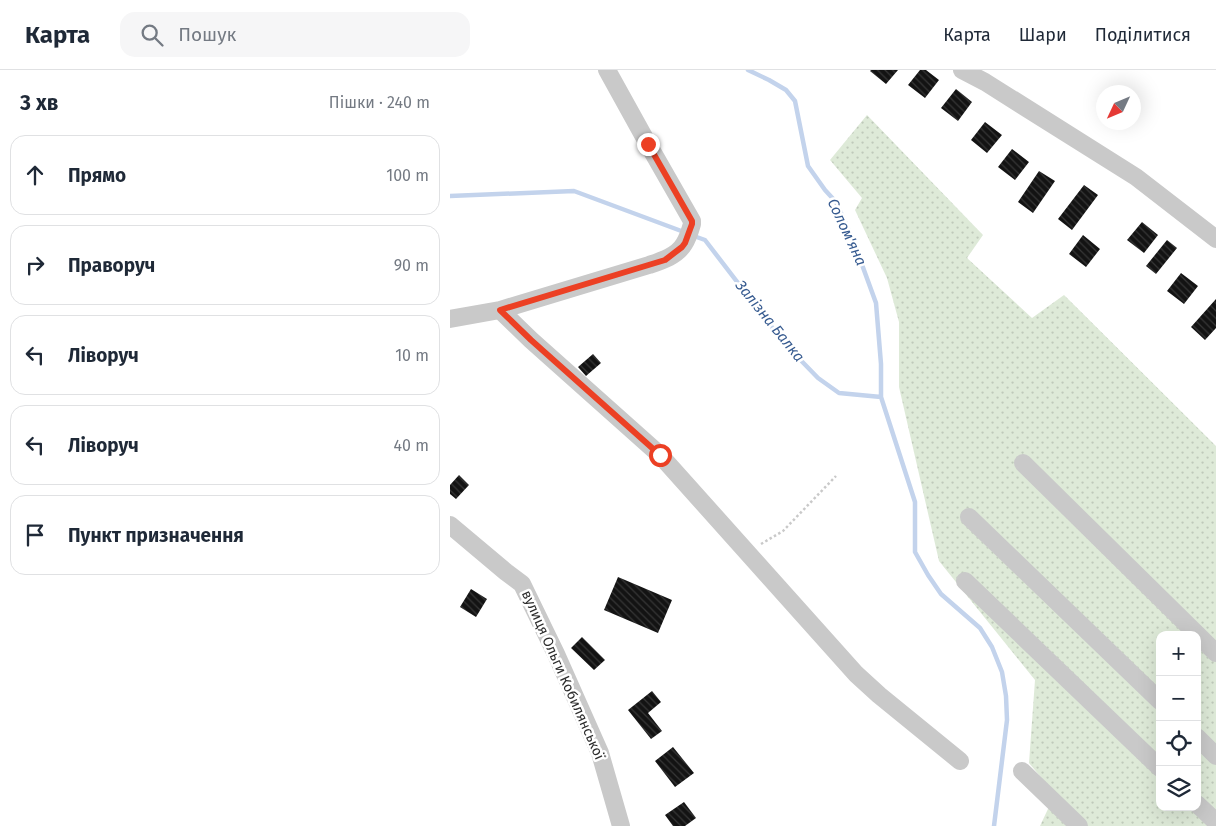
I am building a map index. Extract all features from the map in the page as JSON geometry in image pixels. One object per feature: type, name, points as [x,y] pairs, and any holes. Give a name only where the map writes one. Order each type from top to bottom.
[{"type":"street","points":[[450,319],[500,310],[665,260],[677,252],[685,243],[692,221],[607,70]]},
{"type":"street","points":[[962,70],[985,82],[1136,177],[1216,238]]},
{"type":"street","points":[[500,310],[660,455],[856,674],[960,761]]},
{"type":"street","points":[[1022,463],[1216,653]]},
{"type":"street","points":[[970,517],[1156,697]]},
{"type":"street","name":"вулиця Ольги Кобилянської","points":[[450,526],[522,584],[556,654],[600,753],[621,826]]},
{"type":"street","points":[[965,581],[1158,766]]},
{"type":"street","points":[[1201,742],[1216,756]]},
{"type":"street","points":[[1022,771],[1079,826]]},
{"type":"street","points":[[1201,808],[1216,822]]},
{"type":"path","points":[[747,552],[783,531],[836,476]]},
{"type":"green space","points":[[867,115],[983,235],[967,258],[1032,318],[1064,295],[1216,446],[1216,826],[1040,826],[1055,794],[1029,763],[1035,680],[939,561],[899,387],[899,322],[887,278],[855,210],[862,198],[830,160]]},
{"type":"building","points":[[871,70],[898,70],[886,84]]},
{"type":"building","points":[[920,70],[926,70],[939,80],[925,98],[908,85]]},
{"type":"building","points":[[956,89],[972,102],[958,121],[941,108]]},
{"type":"building","points":[[985,122],[1002,135],[987,153],[971,140]]},
{"type":"building","points":[[1012,149],[1029,162],[1015,180],[998,167]]},
{"type":"building","points":[[1039,171],[1055,181],[1033,213],[1018,202]]},
{"type":"building","points":[[1084,185],[1098,195],[1072,230],[1058,219]]},
{"type":"building","points":[[1142,222],[1158,235],[1144,253],[1127,240]]},
{"type":"building","points":[[1083,235],[1100,249],[1086,267],[1069,254]]},
{"type":"building","points":[[1167,240],[1177,248],[1156,274],[1146,266]]},
{"type":"building","points":[[1181,273],[1198,286],[1184,304],[1167,291]]},
{"type":"building","points":[[1216,299],[1216,328],[1205,340],[1191,327]]},
{"type":"building","points":[[593,354],[601,363],[586,376],[578,367]]},
{"type":"building","points":[[459,475],[469,485],[456,499],[450,494],[450,485]]},
{"type":"building","points":[[618,577],[672,600],[658,633],[604,610]]},
{"type":"building","points":[[471,589],[487,599],[476,617],[460,607]]},
{"type":"building","points":[[582,637],[605,660],[594,670],[571,648]]},
{"type":"building","points":[[652,691],[661,702],[648,713],[662,731],[651,739],[628,710]]},
{"type":"building","points":[[673,747],[694,773],[675,787],[655,761]]},
{"type":"building","points":[[684,802],[696,818],[685,826],[673,826],[665,815]]},
{"type":"waterway","name":"Залізна Балка","points":[[748,70],[786,90],[795,101],[808,166],[836,202],[853,240],[876,303],[881,364],[881,397],[915,502],[915,552],[941,594],[980,628],[992,647],[1002,672],[1007,720],[994,826]]},
{"type":"waterway","name":"Залізна Балка","points":[[450,196],[574,191],[684,232]]},
{"type":"waterway","name":"Залізна Балка","points":[[691,235],[705,240],[784,343],[818,378],[839,393],[881,397]]},
{"type":"route","points":[[648,144],[692,221],[682,247],[665,260],[500,310],[660,455]]},
{"type":"water label","name":"Солом'яна","points":[[847,232]]}]
